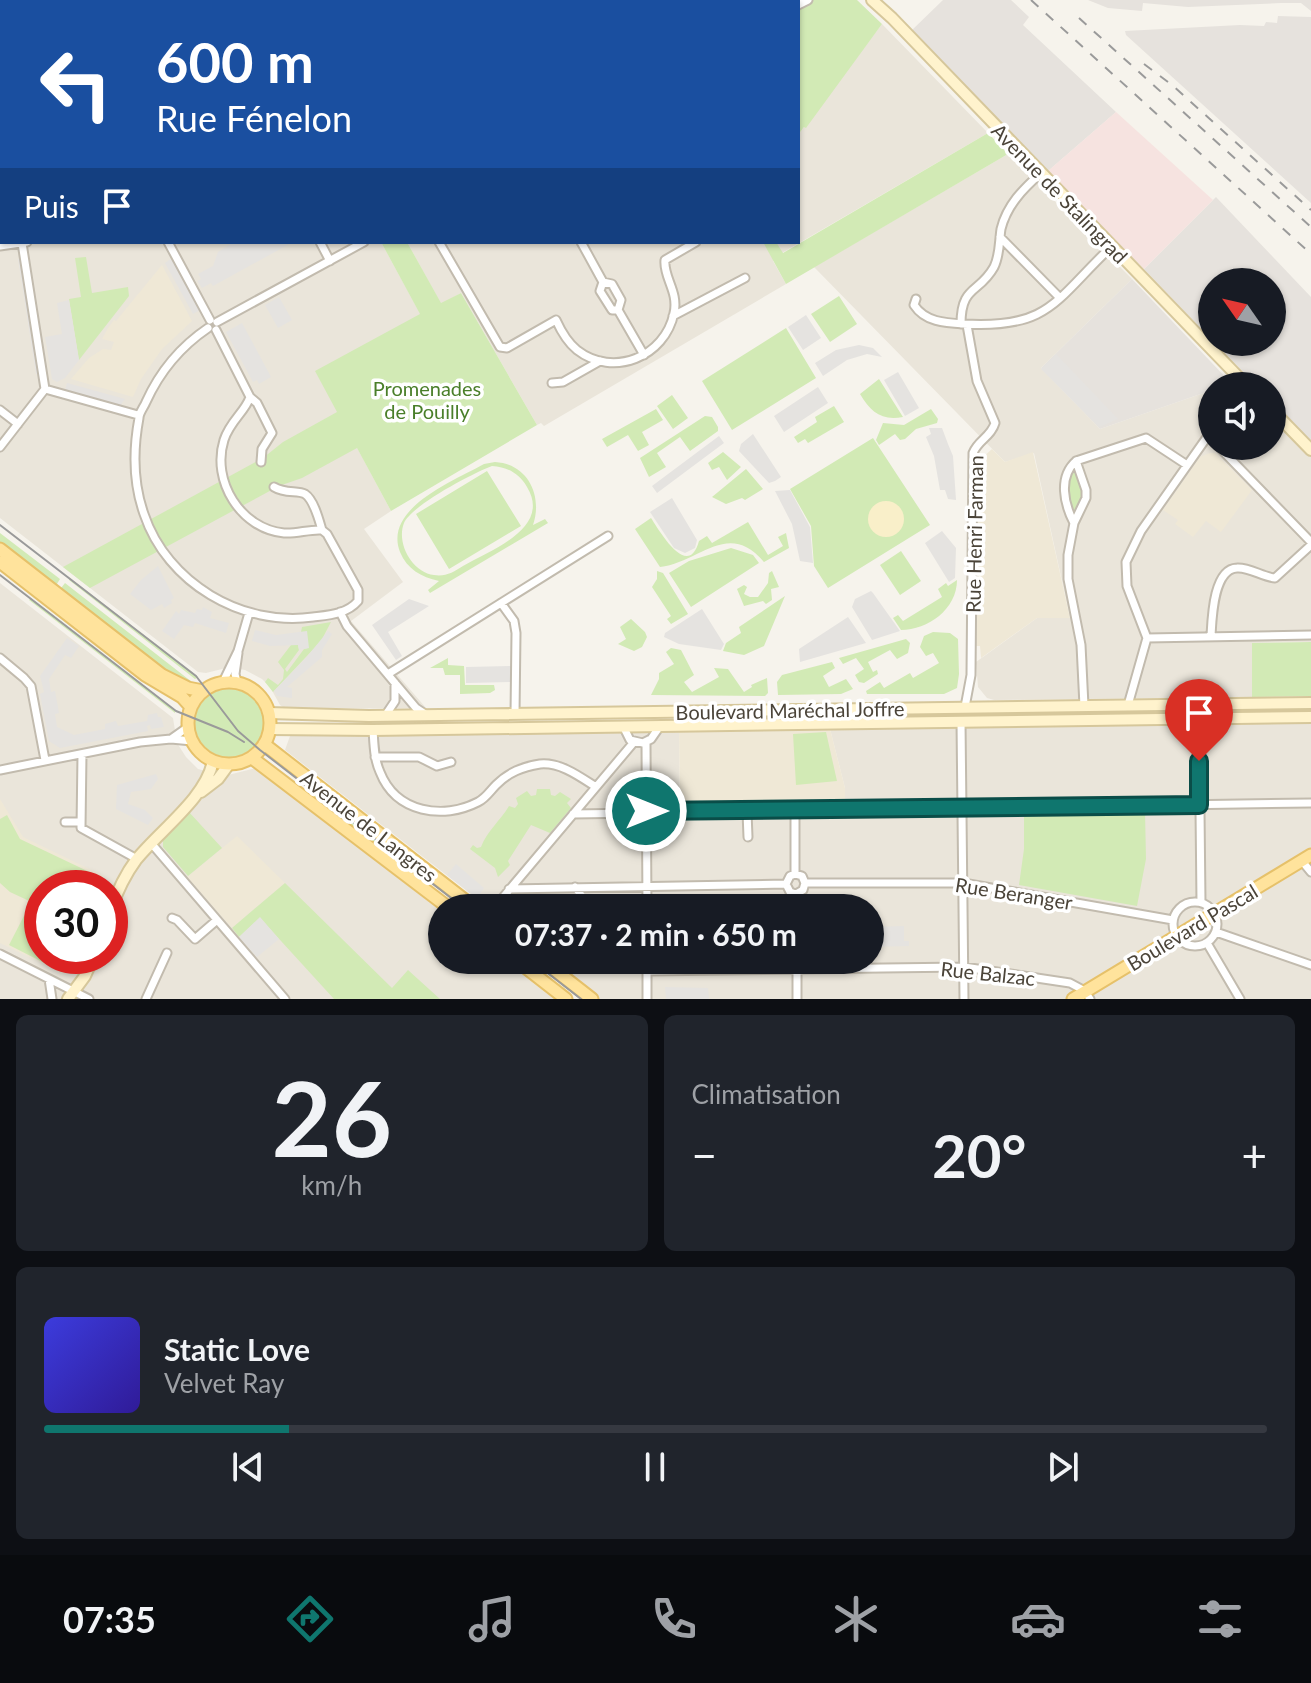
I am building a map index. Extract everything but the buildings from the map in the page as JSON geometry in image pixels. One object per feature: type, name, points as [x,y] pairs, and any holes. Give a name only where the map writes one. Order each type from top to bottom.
[{"type":"main road","name":"Avenue de Stalingrad","points":[[872,0],[1232,372]]},
{"type":"main road","points":[[1286,424],[1311,450]]},
{"type":"main road","points":[[0,549],[162,675],[188,688],[203,691]]},
{"type":"main road","points":[[0,562],[145,675],[182,697],[191,707]]},
{"type":"main road","points":[[223,682],[237,682],[257,693],[269,713],[270,729],[264,744],[252,758],[229,764],[213,761],[196,748],[188,727],[191,707],[203,691],[223,682]]},
{"type":"main road","name":"Boulevard Maréchal Joffre","points":[[269,713],[385,716],[1311,703]]},
{"type":"main road","points":[[1128,705],[1129,715],[1136,721]]},
{"type":"main road","points":[[1162,705],[1196,708],[1199,718]]},
{"type":"main road","points":[[961,721],[965,707]]},
{"type":"main road","points":[[809,710],[809,724]]},
{"type":"main road","points":[[651,712],[660,726]]},
{"type":"main road","points":[[623,726],[628,713]]},
{"type":"main road","points":[[373,716],[373,730]]},
{"type":"main road","name":"Boulevard Maréchal Joffre","points":[[270,729],[1311,717]]},
{"type":"main road","name":"Avenue de Langres","points":[[264,744],[457,894]]},
{"type":"main road","name":"Avenue de Langres","points":[[252,758],[431,894]]},
{"type":"main road","points":[[128,872],[193,798],[211,772],[213,761]]},
{"type":"main road","points":[[193,798],[218,779],[229,764]]},
{"type":"main road","name":"Boulevard Pascal","points":[[1073,999],[1088,995],[1176,936],[1306,858]]},
{"type":"main road","points":[[71,995],[86,974]]},
{"type":"main road","points":[[534,974],[566,999]]},
{"type":"main road","points":[[560,974],[592,999]]},
{"type":"street","points":[[964,324],[962,302],[996,263],[1008,211],[1016,197],[1041,173]]},
{"type":"street","points":[[1000,237],[1060,298]]},
{"type":"street","points":[[0,447],[45,389],[24,244]]},
{"type":"street","points":[[169,244],[272,433],[262,449],[261,462]]},
{"type":"street","points":[[321,244],[330,261]]},
{"type":"street","points":[[274,487],[307,496],[322,530],[358,590],[358,601],[349,609],[292,619],[249,613],[214,597],[176,569],[154,536],[144,514],[136,480],[138,415],[155,382],[173,358],[213,325],[360,244]]},
{"type":"street","points":[[440,244],[500,347],[507,348],[556,320],[569,343],[589,358],[623,362],[644,355],[658,345],[673,316],[674,292],[664,266],[665,260],[693,244]]},
{"type":"street","points":[[582,244],[603,282],[601,292],[608,307],[618,310]]},
{"type":"street","points":[[916,299],[915,306],[924,316],[942,322],[997,326],[1027,320],[1044,313],[1111,247]]},
{"type":"street","points":[[673,316],[745,278]]},
{"type":"street","points":[[603,282],[612,284],[621,300],[618,310],[644,355]]},
{"type":"street","name":"Rue Henri Farman","points":[[964,324],[977,381],[995,423],[993,430],[973,453],[971,675],[965,707]]},
{"type":"street","points":[[552,383],[563,382],[600,361]]},
{"type":"street","points":[[45,389],[138,415]]},
{"type":"street","points":[[250,397],[223,443],[221,466],[229,496],[245,515],[264,528],[286,533],[322,530]]},
{"type":"street","points":[[0,410],[18,424]]},
{"type":"street","points":[[1074,523],[1063,485],[1065,474],[1076,461],[1146,438],[1187,465]]},
{"type":"street","points":[[1128,705],[1147,638],[1127,586],[1126,562],[1141,531],[1198,451]]},
{"type":"street","points":[[1211,636],[1214,598],[1230,570],[1241,568],[1275,578],[1311,543],[1231,460]]},
{"type":"street","points":[[1076,461],[1086,498],[1074,523],[1068,555],[1068,579],[1081,645],[1084,706]]},
{"type":"street","points":[[388,674],[608,536]]},
{"type":"street","points":[[501,603],[514,621],[516,633],[515,714]]},
{"type":"street","points":[[340,612],[347,626],[416,708],[429,715]]},
{"type":"street","points":[[237,682],[238,651],[249,613]]},
{"type":"street","points":[[1147,638],[1311,635]]},
{"type":"street","points":[[223,682],[238,651]]},
{"type":"street","points":[[0,658],[31,686],[45,760]]},
{"type":"street","points":[[385,716],[395,701],[395,683]]},
{"type":"street","points":[[1199,718],[1201,902]]},
{"type":"street","points":[[961,721],[964,999]]},
{"type":"street","points":[[623,726],[634,742],[646,743],[647,894]]},
{"type":"street","name":"Boulevard Maréchal Joffre","points":[[646,743],[660,726]]},
{"type":"street","points":[[171,739],[188,727]]},
{"type":"street","points":[[373,730],[380,774],[391,791],[408,805],[425,811],[440,813],[460,810],[483,799],[516,769],[544,764],[573,772],[596,787]]},
{"type":"street","points":[[0,770],[171,739],[192,741]]},
{"type":"street","points":[[505,894],[634,742]]},
{"type":"street","points":[[82,754],[80,822],[84,831],[137,859]]},
{"type":"street","points":[[375,757],[419,757],[437,766],[451,762]]},
{"type":"street","points":[[573,814],[1311,803]]},
{"type":"street","points":[[795,811],[795,874]]},
{"type":"street","points":[[747,812],[748,837]]},
{"type":"street","points":[[65,822],[80,822]]},
{"type":"street","points":[[151,843],[285,999]]},
{"type":"street","points":[[1306,858],[1311,872]]},
{"type":"street","points":[[795,874],[802,876],[805,883],[803,890],[796,894],[788,890],[786,884],[788,878],[795,874]]},
{"type":"street","name":"Rue Beranger","points":[[805,883],[963,883],[1173,920]]},
{"type":"street","points":[[509,889],[786,884]]},
{"type":"street","points":[[575,887],[580,894]]},
{"type":"street","points":[[1201,902],[1215,913],[1218,923],[1216,932],[1207,943],[1193,946],[1183,943],[1176,936],[1173,920],[1182,906],[1201,902]]},
{"type":"street","points":[[172,918],[195,939],[217,920]]},
{"type":"street","points":[[1216,932],[1311,965]]},
{"type":"street","points":[[1207,943],[1240,999]]},
{"type":"street","points":[[146,999],[167,953]]},
{"type":"street","points":[[2,958],[49,979],[71,995],[89,999]]},
{"type":"street","name":"Rue Balzac","points":[[884,966],[964,967],[1070,983],[1088,995]]},
{"type":"street","points":[[647,974],[647,999]]},
{"type":"street","points":[[797,974],[797,999]]},
{"type":"street","points":[[49,979],[52,999]]},
{"type":"shaded area","points":[[800,0],[812,0],[800,7]]},
{"type":"shaded area","points":[[943,0],[1011,0],[1029,17],[1023,25],[1116,112],[1048,171],[911,31]]},
{"type":"shaded area","points":[[1088,0],[1311,0],[1311,11],[1301,3],[1188,7],[1143,3],[1142,11],[1108,8]]},
{"type":"shaded area","points":[[1278,16],[1311,17],[1311,203],[1125,31],[1264,26],[1266,22],[1277,23]]},
{"type":"shaded area","points":[[882,24],[988,133],[800,243],[800,132]]},
{"type":"shaded area","points":[[1116,112],[1213,200],[1144,269],[1048,171]]},
{"type":"shaded area","points":[[1008,154],[1132,279],[1041,368],[1100,429],[1198,395],[1198,460],[1286,460],[1286,416],[1311,442],[1311,642],[1252,643],[1252,697],[987,698],[978,687],[976,662],[1037,618],[1070,618],[1034,453],[1005,462],[814,267]]},
{"type":"shaded area","points":[[1216,197],[1283,268],[1198,268],[1198,325],[1144,269]]},
{"type":"shaded area","points":[[0,244],[382,244],[422,317],[317,373],[391,511],[364,529],[403,582],[351,621],[426,708],[286,709],[262,679],[245,670],[230,667],[198,672],[0,518]]},
{"type":"shaded area","points":[[231,244],[289,244],[213,286],[211,283],[202,288],[197,281],[201,279],[198,274],[213,266],[218,252]]},
{"type":"shaded area","points":[[408,244],[797,244],[773,261],[786,284],[544,426],[541,423],[537,425],[461,293],[441,304]]},
{"type":"shaded area","points":[[28,257],[48,373],[36,374],[18,259]]},
{"type":"shaded area","points":[[172,258],[200,310],[193,314],[165,263]]},
{"type":"shaded area","points":[[162,265],[192,321],[162,349],[141,379],[133,397],[71,379],[89,358],[103,349],[111,350],[114,342],[102,339],[108,328]]},
{"type":"shaded area","points":[[1286,271],[1311,297],[1311,442],[1286,416],[1286,372],[1243,372],[1228,356],[1286,356]]},
{"type":"shaded area","points":[[1132,279],[1198,348],[1198,356],[1205,356],[1221,372],[1198,372],[1198,395],[1100,429],[1041,368]]},
{"type":"shaded area","points":[[279,297],[292,320],[278,328],[265,305]]},
{"type":"shaded area","points":[[69,300],[79,360],[65,378],[57,382],[52,379],[45,337],[62,334],[57,303]]},
{"type":"shaded area","points":[[806,315],[821,338],[803,350],[788,327]]},
{"type":"shaded area","points":[[242,323],[271,377],[259,384],[257,380],[253,382],[226,332]]},
{"type":"shaded area","points":[[859,345],[873,348],[882,357],[867,354],[847,360],[823,376],[815,363],[836,350]]},
{"type":"shaded area","points":[[1056,354],[1118,419],[1099,427],[1041,369]]},
{"type":"shaded area","points":[[898,372],[919,408],[905,416],[884,380]]},
{"type":"shaded area","points":[[67,383],[125,399],[119,407],[65,390]]},
{"type":"shaded area","points":[[818,387],[828,403],[784,432],[774,416]]},
{"type":"shaded area","points":[[929,428],[942,428],[953,456],[956,500],[948,499],[945,490],[940,490],[934,456],[926,437],[931,434]]},
{"type":"shaded area","points":[[753,434],[781,477],[775,481],[769,483],[739,451],[741,444]]},
{"type":"shaded area","points":[[719,436],[724,443],[657,493],[652,486]]},
{"type":"shaded area","points":[[992,449],[1005,462],[1033,452],[1070,618],[1037,618],[981,658],[980,646],[976,646],[975,604],[978,602],[978,503],[982,458]]},
{"type":"shaded area","points":[[1198,460],[1222,460],[1252,490],[1221,532],[1206,521],[1193,537],[1175,524],[1178,520],[1163,510]]},
{"type":"shaded area","points":[[790,490],[810,527],[813,563],[800,561],[792,524],[775,491]]},
{"type":"shaded area","points":[[672,498],[697,540],[695,548],[685,553],[674,548],[650,512]]},
{"type":"shaded area","points":[[942,531],[956,548],[955,578],[949,582],[925,543]]},
{"type":"shaded area","points":[[158,566],[174,598],[164,608],[162,604],[151,610],[130,594]]},
{"type":"shaded area","points":[[0,583],[173,718],[177,743],[198,769],[224,776],[256,768],[428,901],[428,974],[521,974],[554,999],[0,999]]},
{"type":"shaded area","points":[[871,591],[900,631],[872,640],[852,607],[855,599]]},
{"type":"shaded area","points":[[409,599],[429,606],[388,632],[402,656],[396,660],[372,625]]},
{"type":"shaded area","points":[[203,607],[212,612],[210,618],[229,623],[226,633],[195,623],[193,627],[184,625],[174,639],[162,631],[176,611],[179,614],[181,610],[195,613]]},
{"type":"shaded area","points":[[702,609],[724,644],[721,650],[679,644],[664,637],[665,633]]},
{"type":"shaded area","points":[[848,617],[866,643],[800,662],[799,649]]},
{"type":"shaded area","points":[[255,630],[276,635],[307,631],[309,648],[299,650],[298,645],[270,646],[252,641]]},
{"type":"shaded area","points":[[328,631],[332,634],[322,650],[322,657],[287,687],[292,688],[292,698],[277,696],[274,691]]},
{"type":"shaded area","points":[[67,638],[79,646],[71,658],[65,655],[49,679],[59,713],[55,714],[57,727],[74,735],[105,729],[105,724],[116,721],[118,726],[147,721],[148,715],[157,713],[164,727],[151,729],[150,725],[147,726],[148,731],[60,748],[49,741],[40,694],[44,692],[40,676]]},
{"type":"shaded area","points":[[511,666],[512,682],[466,683],[466,667]]},
{"type":"shaded area","points":[[1311,723],[1311,999],[599,999],[571,974],[884,974],[884,894],[471,894],[285,750],[290,736],[679,731],[680,816],[845,814],[845,788],[830,729]]},
{"type":"shaded area","points":[[830,729],[845,788],[845,803],[680,805],[679,731]]},
{"type":"shaded area","points":[[156,774],[158,779],[151,789],[131,792],[128,804],[145,810],[153,818],[148,825],[116,809],[117,785]]},
{"type":"shaded area","points":[[0,799],[23,837],[92,870],[24,870],[24,955],[0,943]]},
{"type":"shaded area","points":[[237,836],[285,883],[232,928],[187,877]]},
{"type":"shaded area","points":[[456,864],[484,888],[480,894],[472,894],[447,875]]},
{"type":"shaded area","points":[[978,881],[1153,912],[1150,921],[975,890]]},
{"type":"shaded area","points":[[260,917],[279,939],[257,957],[239,937]]},
{"type":"shaded area","points":[[904,926],[904,941],[909,941],[909,946],[884,947],[884,927]]},
{"type":"shaded area","points":[[665,987],[708,988],[709,999],[666,999]]},
{"type":"green space","points":[[812,0],[857,0],[882,24],[800,132],[800,7]]},
{"type":"green space","points":[[988,133],[1008,154],[786,284],[764,244],[777,244],[783,253]]},
{"type":"green space","name":"Promenades de Pouilly","points":[[382,244],[408,244],[441,303],[461,293],[537,425],[391,511],[357,448],[302,478],[279,486],[90,588],[63,567],[263,458],[283,442],[337,412],[315,371],[420,314]]},
{"type":"green space","points":[[86,257],[92,293],[128,287],[129,296],[79,360],[69,299],[81,297],[75,258]]},
{"type":"green space","points":[[839,296],[857,324],[830,342],[811,314]]},
{"type":"green space","points":[[786,328],[816,378],[732,430],[702,381]]},
{"type":"green space","points":[[879,379],[903,417],[889,418],[877,414],[860,394]]},
{"type":"green space","points":[[672,395],[688,418],[673,429],[657,406]]},
{"type":"green space","points":[[834,406],[844,422],[808,443],[805,439],[798,443],[794,437],[817,422],[815,417]]},
{"type":"green space","points":[[656,409],[663,420],[642,432],[649,445],[638,451],[628,435],[607,447],[602,439]]},
{"type":"green space","points":[[931,409],[938,419],[937,423],[916,429],[905,439],[900,440],[895,434],[879,445],[876,440],[883,423],[904,425]]},
{"type":"green space","points":[[705,416],[712,417],[718,431],[690,451],[680,437],[657,453],[666,467],[649,477],[640,458]]},
{"type":"green space","points":[[873,438],[930,525],[828,588],[814,566],[811,526],[790,489]]},
{"type":"green space","points":[[723,452],[741,467],[727,480],[719,467],[712,470],[708,463]]},
{"type":"green space","points":[[484,464],[507,464],[524,475],[536,503],[533,525],[545,519],[548,523],[430,593],[428,590],[439,581],[415,571],[400,552],[397,536],[402,522],[424,498]],"holes":[[[492,466],[508,469],[527,487],[533,502],[525,526],[502,545],[449,574],[426,573],[413,563],[404,547],[404,523],[430,499]]]},
{"type":"green space","points":[[1074,468],[1085,492],[1075,515],[1067,491],[1068,479]]},
{"type":"green space","points":[[746,469],[763,489],[745,500],[742,498],[726,504],[712,497]]},
{"type":"green space","points":[[487,471],[521,526],[449,569],[416,514]]},
{"type":"green space","points":[[651,518],[674,549],[688,556],[707,536],[712,543],[748,522],[768,555],[783,546],[778,537],[786,533],[789,548],[764,562],[751,550],[738,544],[726,544],[660,567],[635,529]]},
{"type":"green space","points":[[0,533],[60,579],[55,587],[0,545]]},
{"type":"green space","points":[[731,548],[753,555],[759,563],[691,607],[669,573],[689,561]]},
{"type":"green space","points":[[901,551],[921,581],[900,595],[880,565]]},
{"type":"green space","points":[[657,571],[663,573],[688,614],[671,624],[667,619],[671,616],[652,587]]},
{"type":"green space","points":[[772,571],[779,587],[771,589],[772,600],[766,604],[763,601],[744,606],[737,589],[744,585],[747,587],[744,594],[758,597]]},
{"type":"green space","points":[[70,578],[198,677],[195,679]]},
{"type":"green space","points":[[957,580],[952,600],[939,616],[921,626],[901,630],[893,618],[898,615],[903,621],[942,597],[938,589]]},
{"type":"green space","points":[[65,583],[192,682],[188,686],[172,678],[58,592]]},
{"type":"green space","points":[[785,596],[764,646],[744,655],[723,651],[726,643],[741,633],[739,627]]},
{"type":"green space","points":[[31,598],[175,710],[175,713],[29,600]]},
{"type":"green space","points":[[631,619],[647,637],[642,647],[634,651],[618,644],[626,639],[620,627]]},
{"type":"green space","points":[[331,622],[321,641],[273,692],[265,682],[268,678],[278,685],[283,679],[284,670],[278,662],[291,645],[298,645],[299,650],[285,669],[287,672],[308,648],[306,632],[301,632],[302,627]]},
{"type":"green space","points":[[933,632],[950,633],[958,639],[957,688],[944,694],[867,694],[866,691],[880,682],[884,688],[910,673],[913,678],[939,663],[933,653],[926,656],[920,647],[924,636]]},
{"type":"green space","points":[[906,639],[910,643],[908,653],[897,659],[890,650],[868,662],[873,672],[877,670],[878,674],[864,683],[859,682],[855,675],[864,669],[856,658],[843,664],[839,658]]},
{"type":"green space","points":[[1311,642],[1311,696],[1252,697],[1252,643]]},
{"type":"green space","points":[[671,648],[681,650],[694,675],[684,682],[692,692],[719,677],[714,668],[728,669],[744,692],[767,678],[768,693],[765,696],[651,695],[659,673],[674,664],[666,652]]},
{"type":"green space","points":[[448,658],[448,665],[464,666],[465,685],[494,685],[495,690],[490,693],[460,694],[460,675],[445,675],[443,668],[430,668]]},
{"type":"green space","points":[[832,662],[835,668],[823,676],[829,687],[846,679],[853,689],[841,694],[778,695],[777,682],[782,675]]},
{"type":"green space","points":[[222,689],[236,689],[248,694],[258,704],[263,723],[258,742],[248,752],[236,757],[222,757],[210,752],[200,742],[195,730],[195,716],[200,704],[210,694]]},
{"type":"green space","points":[[1119,710],[1120,715],[968,716],[970,711]]},
{"type":"green space","points":[[949,711],[944,718],[811,719],[812,712]]},
{"type":"green space","points":[[826,732],[837,781],[796,785],[793,734]]},
{"type":"green space","points":[[311,783],[413,863],[406,872],[303,793]]},
{"type":"green space","points":[[537,789],[550,789],[551,795],[555,796],[560,792],[571,799],[567,803],[571,808],[550,833],[531,825],[508,861],[510,865],[498,877],[495,868],[470,849],[473,845],[481,847],[509,806],[515,808],[518,804],[516,798],[527,791],[531,796],[536,795]]},
{"type":"green space","points":[[1145,811],[1146,859],[1137,906],[1019,885],[1024,849],[1024,812]]},
{"type":"green space","points":[[189,812],[222,848],[188,876],[163,847],[163,840]]},
{"type":"green space","points":[[7,815],[20,839],[85,870],[24,870],[24,899],[10,892],[0,883],[0,819]]},
{"type":"green space","points":[[285,883],[392,988],[408,970],[440,999],[334,999],[260,918],[239,937],[232,928]]},
{"type":"green space","points":[[24,916],[24,953],[9,945]]},
{"type":"sand","points":[[886,501],[899,506],[904,519],[899,532],[886,537],[873,532],[868,519],[873,506]]},
{"type":"tram line","points":[[0,525],[196,676],[238,731],[446,894]]},
{"type":"tram line","points":[[0,575],[176,711],[228,732],[244,742]]},
{"type":"tram line","points":[[549,974],[581,999]]},
{"type":"railway","points":[[1031,0],[1311,254]]},
{"type":"railway","points":[[1079,18],[1311,227]]},
{"type":"railway","points":[[1144,64],[1172,85],[1311,210]]},
{"type":"route","points":[[646,811],[1199,805],[1199,761]]}]
